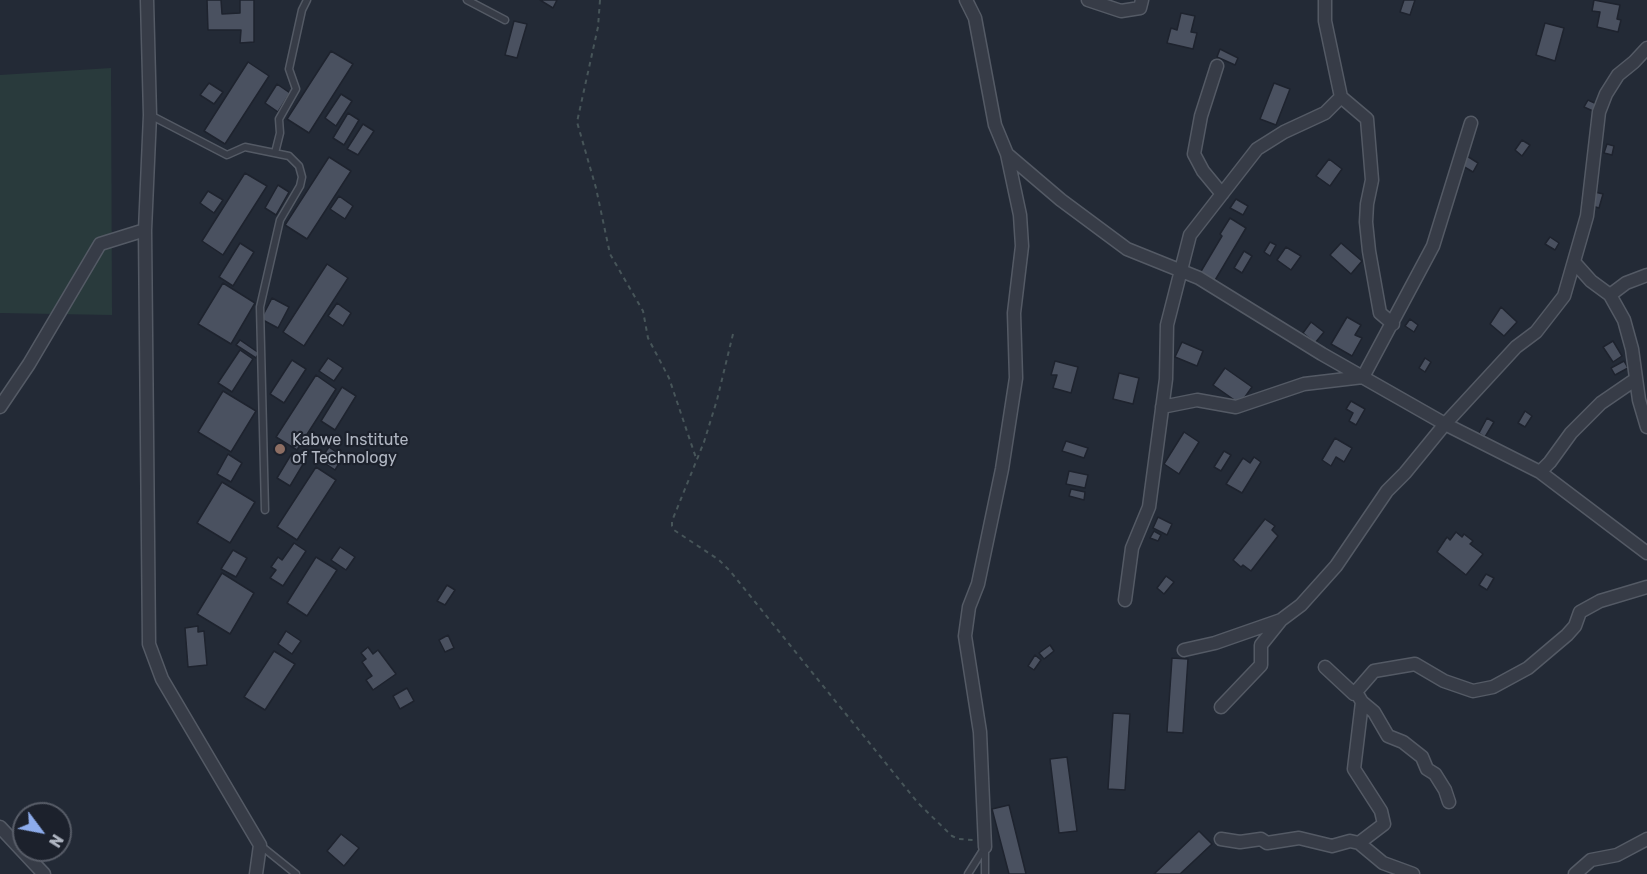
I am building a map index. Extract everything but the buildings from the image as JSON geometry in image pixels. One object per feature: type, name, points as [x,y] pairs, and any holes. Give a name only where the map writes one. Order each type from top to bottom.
[{"type":"street","points":[[147,0],[150,115],[145,230],[148,644],[162,680],[260,845],[255,874]]},
{"type":"street","points":[[966,0],[975,18],[996,125],[1007,154],[1020,215],[1022,246],[1014,313],[1016,378],[1002,469],[978,584],[969,607],[965,636],[980,732],[984,843]]},
{"type":"street","points":[[1088,0],[1121,11],[1140,8],[1142,0]]},
{"type":"street","points":[[1325,0],[1325,21],[1341,97],[1367,119],[1372,180],[1366,213],[1369,251],[1380,313],[1393,324]]},
{"type":"street","points":[[1221,707],[1261,664],[1261,645],[1281,620],[1301,605],[1336,566],[1387,491],[1405,473],[1445,424],[1516,348],[1536,332],[1564,296],[1587,216],[1596,133],[1602,103],[1618,75],[1647,48]]},
{"type":"street","points":[[1217,66],[1201,116],[1194,154],[1203,171],[1222,194]]},
{"type":"street","points":[[1125,600],[1132,548],[1149,507],[1166,379],[1167,325],[1190,236],[1257,149],[1284,132],[1324,113],[1341,97]]},
{"type":"street","points":[[1363,376],[1433,246],[1470,123]]},
{"type":"street","points":[[1007,154],[1061,200],[1126,249],[1199,278],[1322,354],[1445,424],[1540,472],[1647,553]]},
{"type":"street","points":[[0,407],[29,364],[100,244],[145,230]]},
{"type":"street","points":[[1574,262],[1591,281],[1610,295],[1624,320],[1632,349],[1639,400],[1647,427]]},
{"type":"street","points":[[1610,295],[1626,283],[1647,275]]},
{"type":"street","points":[[1162,407],[1197,400],[1236,407],[1304,384],[1363,376]]},
{"type":"street","points":[[1540,472],[1571,433],[1601,403],[1636,379]]},
{"type":"street","points":[[1359,843],[1384,825],[1381,811],[1353,769],[1359,697],[1374,671],[1415,664],[1444,681],[1473,691],[1493,687],[1528,668],[1567,635],[1575,626],[1580,612],[1600,601],[1647,587]]},
{"type":"street","points":[[1184,650],[1215,643],[1281,620]]},
{"type":"street","points":[[1325,667],[1374,712],[1388,736],[1403,742],[1422,757],[1427,769],[1435,774],[1445,789],[1449,802]]},
{"type":"street","points":[[0,827],[44,874]]},
{"type":"street","points":[[1221,839],[1240,842],[1261,839],[1267,843],[1299,838],[1332,846],[1350,841],[1359,843],[1383,863],[1413,874]]},
{"type":"street","points":[[1575,874],[1591,860],[1617,855],[1647,839]]},
{"type":"lane","points":[[276,153],[280,133],[279,119],[296,89],[289,69],[302,10],[308,0]]},
{"type":"lane","points":[[467,0],[505,20]]},
{"type":"lane","points":[[150,115],[227,155],[245,147],[289,156],[299,166],[302,177],[300,186],[280,220],[260,307],[265,510]]},
{"type":"lane","points":[[984,843],[986,872]]},
{"type":"lane","points":[[968,874],[984,843]]},
{"type":"lane","points":[[260,845],[296,874]]},
{"type":"path","points":[[600,0],[596,37],[577,122],[597,188],[610,254],[643,311],[648,338],[669,378],[697,459]]},
{"type":"path","points":[[733,334],[717,400],[672,526],[674,530],[719,560],[730,571],[918,803],[958,839],[984,843]]},
{"type":"shaded area","points":[[111,68],[112,315],[0,313],[0,75]]},
{"type":"place","name":"Kabwe Institute of Technology","points":[[280,449]]}]
